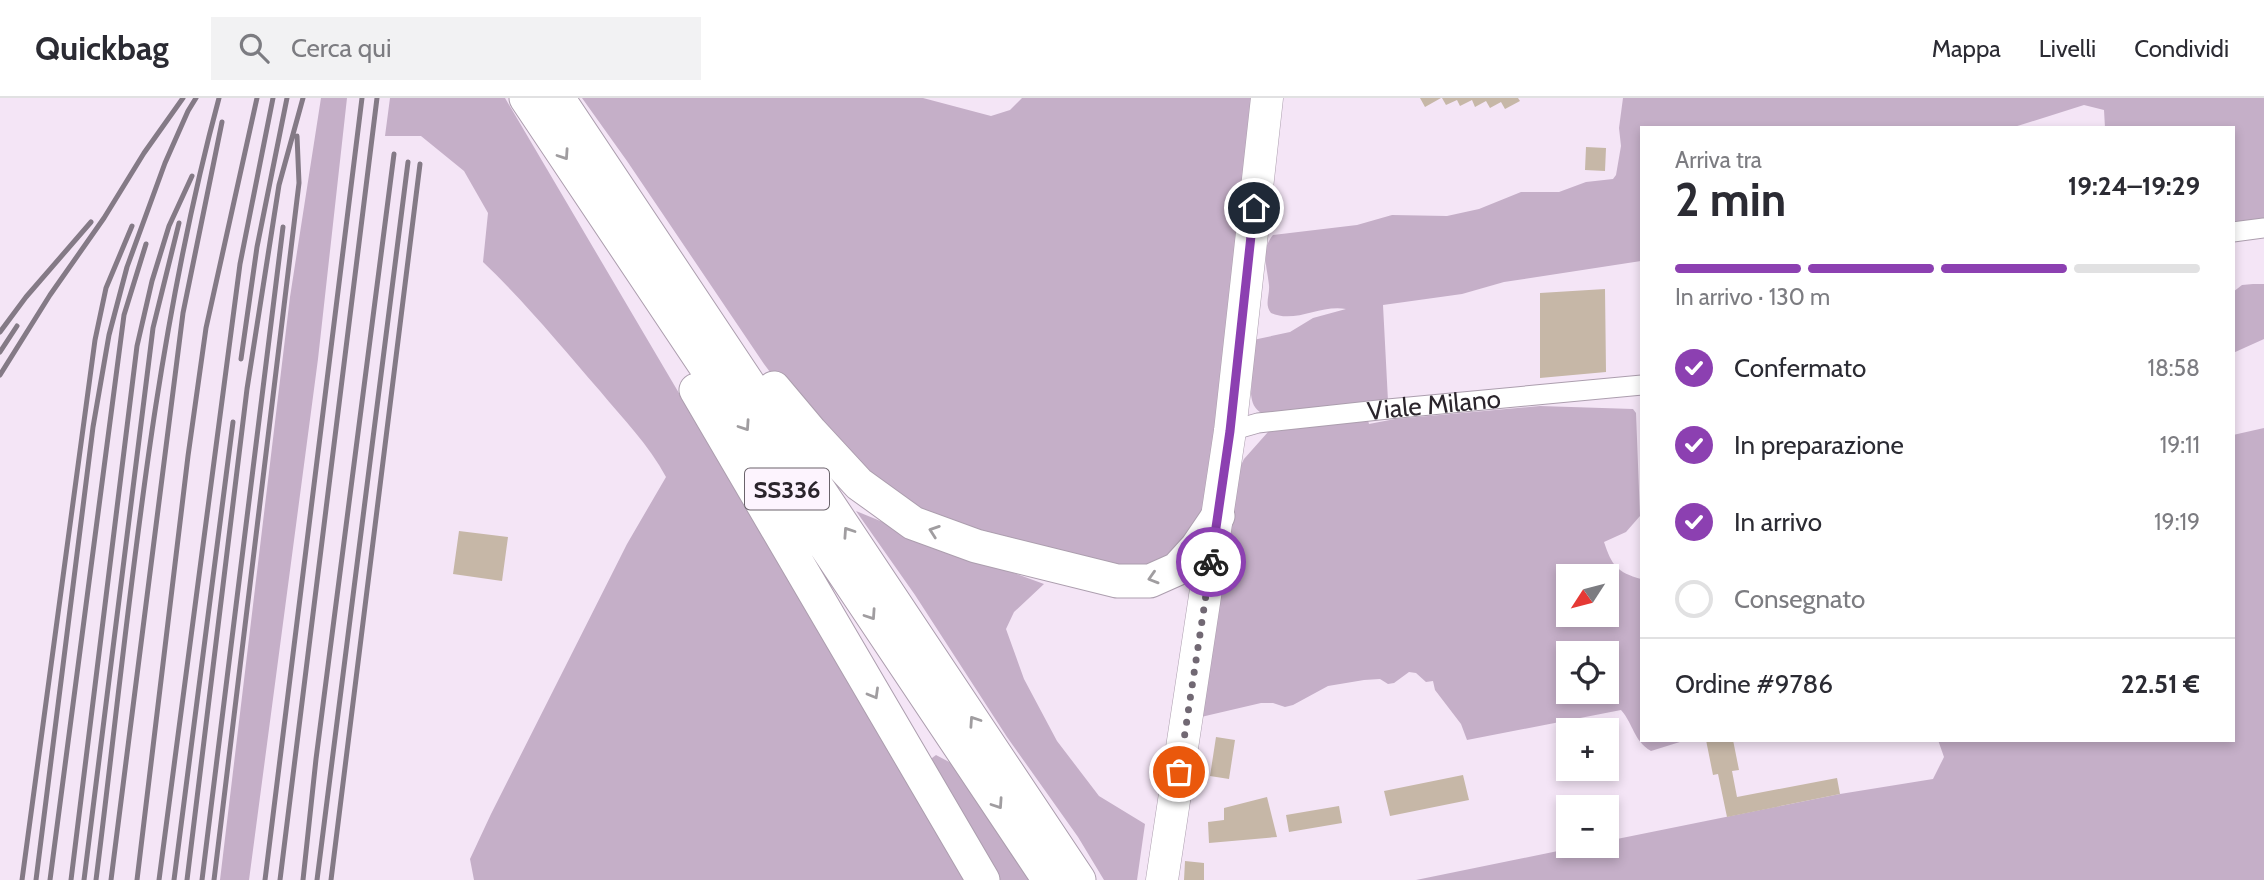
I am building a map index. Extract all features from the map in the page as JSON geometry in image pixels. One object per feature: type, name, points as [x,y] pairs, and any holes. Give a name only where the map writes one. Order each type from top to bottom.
[{"type":"highway","name":"SS336","points":[[526,98],[611,201],[1079,880]]},
{"type":"highway","name":"SS336","points":[[558,98],[611,201],[1049,880]]},
{"type":"highway","points":[[611,201],[859,484],[913,523],[976,545],[1117,581],[1150,581],[1177,569],[1197,547],[1218,516]]},
{"type":"highway","points":[[611,201],[676,354],[983,880]]},
{"type":"main road","points":[[1162,880],[1230,431],[1267,98]]},
{"type":"street","points":[[2235,232],[2264,228]]},
{"type":"street","name":"Viale Milano","points":[[1230,431],[1258,424],[1336,415],[1640,385]]},
{"type":"shaded area","points":[[321,98],[347,98],[318,359],[249,880],[220,880],[290,297]]},
{"type":"shaded area","points":[[390,98],[505,98],[966,880],[474,880],[470,859],[491,814],[627,544],[666,477],[627,422],[543,325],[483,262],[488,213],[464,171],[421,136],[385,136]]},
{"type":"shaded area","points":[[582,98],[923,98],[991,116],[1010,110],[1022,98],[1255,98],[1218,412],[1202,517],[1190,542],[1139,574],[922,520],[791,400]]},
{"type":"shaded area","points":[[1623,98],[2264,98],[2264,220],[2235,225],[2235,126],[2105,126],[2104,110],[2084,105],[2017,126],[1640,126],[1640,261],[1504,282],[1462,294],[1383,305],[1388,401],[1263,414],[1256,408],[1251,394],[1253,340],[1290,332],[1313,318],[1346,309],[1327,309],[1289,316],[1271,313],[1265,253],[1273,235],[1357,225],[1392,215],[1447,216],[1479,209],[1521,192],[1559,192],[1586,182],[1613,179],[1621,146],[1619,128]]},
{"type":"shaded area","points":[[2264,284],[2264,339],[2235,352],[2235,290],[2242,285]]},
{"type":"shaded area","points":[[1540,406],[1633,409],[1636,413],[1640,516],[1626,532],[1604,542],[1614,564],[1556,564],[1556,627],[1619,627],[1619,569],[1640,579],[1640,741],[1621,710],[1580,718],[1556,718],[1556,723],[1467,740],[1461,724],[1435,690],[1433,681],[1426,682],[1416,673],[1409,672],[1394,683],[1388,684],[1380,679],[1328,686],[1285,707],[1261,703],[1201,717],[1239,469],[1244,459],[1268,432],[1368,420],[1369,424],[1395,419]]},
{"type":"shaded area","points":[[2264,428],[2264,880],[1416,880],[1556,851],[1556,858],[1619,858],[1619,839],[1840,794],[1933,779],[1944,757],[1939,742],[2235,742],[2235,435]]},
{"type":"shaded area","points":[[856,511],[1044,584],[1014,612],[1006,629],[1024,679],[1057,741],[1099,796],[1145,824],[1137,880],[1104,880],[1078,837],[1007,737],[915,595]]},
{"type":"shaded area","points":[[1641,742],[1680,742],[1651,751]]},
{"type":"shaded area","points":[[936,755],[953,764],[1030,880],[998,880],[928,761]]},
{"type":"building","points":[[1420,98],[1441,98],[1425,107]]},
{"type":"building","points":[[1442,98],[1518,98],[1520,101],[1505,109],[1501,102],[1490,108],[1486,101],[1475,107],[1472,100],[1460,106],[1457,100],[1446,105]]},
{"type":"building","points":[[1586,147],[1606,148],[1605,171],[1585,170]]},
{"type":"building","points":[[1605,289],[1606,372],[1540,378],[1540,293]]},
{"type":"building","points":[[459,531],[508,537],[502,581],[453,574]]},
{"type":"building","points":[[1216,737],[1235,740],[1229,779],[1210,776]]},
{"type":"building","points":[[1706,742],[1733,742],[1739,770],[1732,771],[1737,797],[1837,778],[1840,794],[1727,817],[1718,774],[1713,775]]},
{"type":"building","points":[[1463,775],[1469,800],[1390,816],[1384,791]]},
{"type":"building","points":[[1267,797],[1277,837],[1209,843],[1208,822],[1224,820],[1224,808]]},
{"type":"building","points":[[1339,806],[1342,823],[1289,832],[1286,815]]},
{"type":"building","points":[[1185,861],[1204,863],[1204,880],[1184,880]]},
{"type":"railway","points":[[0,375],[50,295],[183,98]]},
{"type":"railway","points":[[36,880],[93,427],[109,335],[127,267],[165,163],[196,98]]},
{"type":"railway","points":[[96,880],[131,585],[158,389],[195,194],[219,98]]},
{"type":"railway","points":[[137,880],[206,328],[257,98]]},
{"type":"railway","points":[[159,880],[240,264],[273,98]]},
{"type":"railway","points":[[241,359],[257,247],[287,98]]},
{"type":"railway","points":[[187,880],[247,389],[279,185],[303,98]]},
{"type":"railway","points":[[265,880],[362,98]]},
{"type":"railway","points":[[280,880],[377,98]]},
{"type":"railway","points":[[111,880],[183,313],[222,122]]},
{"type":"railway","points":[[214,880],[299,183],[297,136]]},
{"type":"railway","points":[[303,880],[316,759],[394,154]]},
{"type":"railway","points":[[317,880],[408,162]]},
{"type":"railway","points":[[331,880],[420,164]]},
{"type":"railway","points":[[71,880],[137,346],[152,281],[169,226],[192,176]]},
{"type":"railway","points":[[0,332],[26,297],[91,222]]},
{"type":"railway","points":[[84,880],[153,328],[179,223]]},
{"type":"railway","points":[[22,880],[95,340],[106,288],[132,226]]},
{"type":"railway","points":[[202,880],[283,227]]},
{"type":"railway","points":[[50,880],[124,315],[146,244]]},
{"type":"railway","points":[[0,352],[17,326]]},
{"type":"railway","points":[[174,880],[233,422]]},
{"type":"way so far","points":[[1179,772],[1211,562]]},
{"type":"route","points":[[1211,562],[1230,431],[1254,208]]}]
